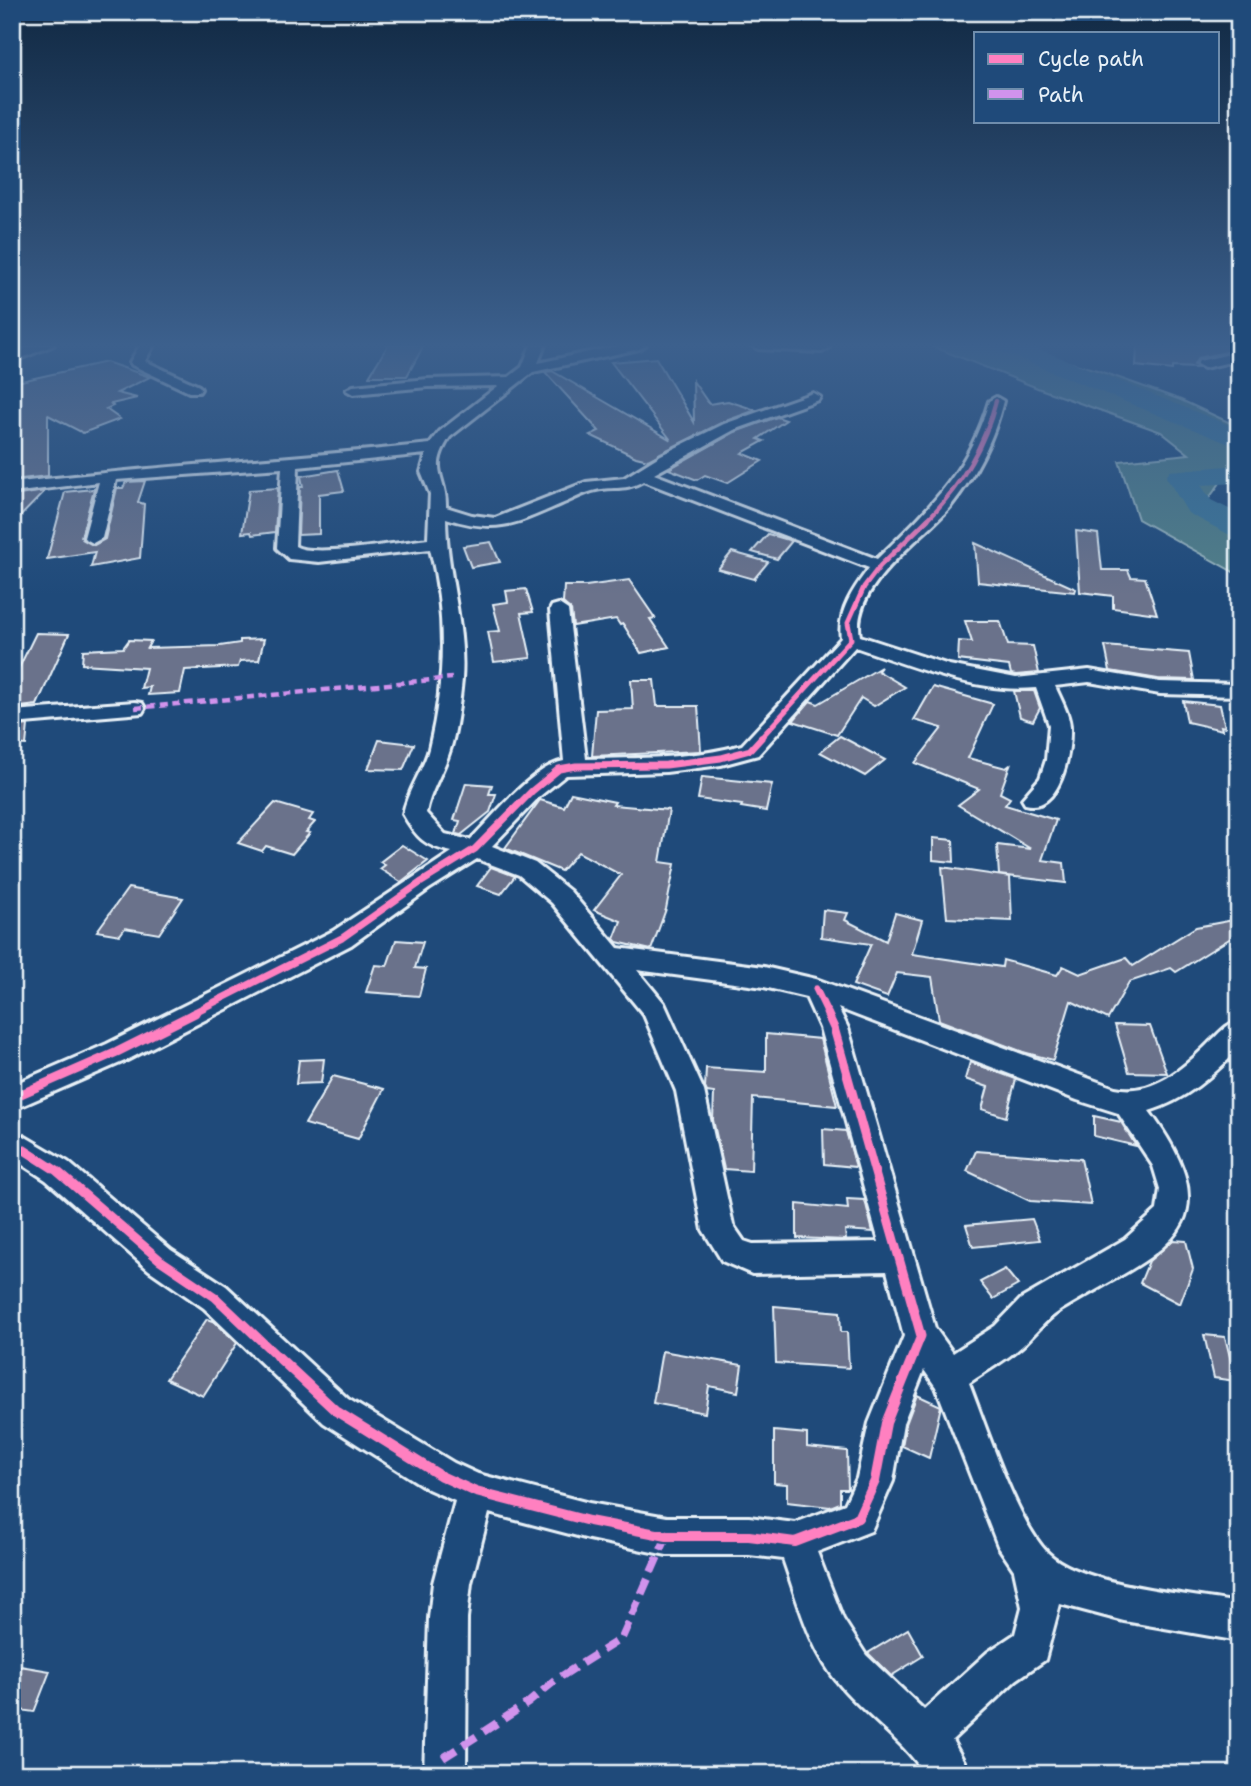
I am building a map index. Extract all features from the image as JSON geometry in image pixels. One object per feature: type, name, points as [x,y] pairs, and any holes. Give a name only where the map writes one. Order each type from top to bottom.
[{"type":"street","points":[[452,428],[435,448],[429,472],[438,494],[437,543],[451,621],[452,678],[439,752],[418,794],[414,814],[438,841],[475,849],[527,869],[561,897],[655,1010],[690,1091],[719,1230],[733,1251],[752,1259],[899,1256]]},
{"type":"street","points":[[439,510],[470,520],[496,523],[554,503],[592,485],[628,483],[667,458],[726,428]]},
{"type":"street","points":[[851,639],[848,623],[864,587],[880,566],[944,503],[971,464],[988,428]]},
{"type":"street","points":[[12,488],[109,476],[290,463],[435,448]]},
{"type":"street","points":[[290,463],[286,548],[295,555],[319,557],[437,543]]},
{"type":"street","points":[[643,475],[880,566]]},
{"type":"street","points":[[93,538],[109,476]]},
{"type":"street","points":[[559,610],[576,766]]},
{"type":"street","points":[[851,639],[945,670],[1016,684],[1089,676],[1160,688],[1220,687],[1239,690]]},
{"type":"street","points":[[12,1098],[117,1052],[278,968],[342,938],[411,889],[475,849],[549,775],[559,769],[576,766],[666,765],[721,758],[750,750],[851,639]]},
{"type":"street","points":[[1032,799],[1050,781],[1057,760],[1060,725],[1044,682]]},
{"type":"street","points":[[12,718],[135,708]]},
{"type":"street","points":[[613,957],[764,977],[816,989],[1087,1092],[1127,1103],[1160,1096],[1207,1063],[1239,1031]]},
{"type":"street","points":[[816,989],[834,1028],[921,1336],[949,1376],[1011,1534],[1032,1565],[1064,1587],[1124,1602],[1239,1622]]},
{"type":"street","points":[[949,1376],[1009,1335],[1034,1310],[1142,1246],[1167,1223],[1175,1201],[1172,1180],[1159,1148],[1127,1103]]},
{"type":"street","points":[[12,1142],[27,1149],[57,1171],[160,1260],[215,1297],[337,1411],[441,1476],[476,1492],[589,1521],[667,1536],[749,1536],[795,1542],[858,1518],[875,1481],[886,1423],[921,1336]]},
{"type":"street","points":[[444,1774],[448,1618],[452,1583],[476,1492]]},
{"type":"street","points":[[795,1542],[828,1630],[852,1669],[883,1701],[925,1737],[950,1774]]},
{"type":"street","points":[[925,1737],[1002,1665],[1031,1646],[1041,1607],[1032,1565]]},
{"type":"green space","points":[[1151,428],[1239,428],[1239,475],[1223,479],[1202,508],[1239,525],[1239,575],[1138,519],[1119,461],[1189,454],[1161,432]]},
{"type":"building","points":[[12,428],[48,428],[48,476],[12,480]]},
{"type":"building","points":[[74,428],[95,428],[83,433]]},
{"type":"building","points":[[597,428],[651,428],[671,440],[662,428],[710,428],[648,460],[590,435],[599,431]]},
{"type":"building","points":[[745,428],[774,428],[758,439],[764,441],[742,453],[762,461],[727,483],[705,475],[697,480],[669,469]]},
{"type":"building","points":[[338,470],[344,491],[319,494],[319,534],[298,535],[300,487],[303,487],[301,476]]},
{"type":"building","points":[[145,481],[138,502],[144,504],[140,558],[91,567],[95,552],[47,559],[65,492],[94,489],[81,537],[94,545],[105,539],[117,488],[123,488],[126,482]]},
{"type":"building","points":[[278,488],[275,532],[252,535],[251,532],[242,533],[249,490]]},
{"type":"building","points":[[45,491],[12,525],[12,496]]},
{"type":"building","points":[[1076,531],[1098,534],[1102,570],[1128,570],[1131,577],[1145,578],[1157,614],[1113,608],[1113,596],[1080,592]]},
{"type":"building","points":[[768,534],[792,541],[777,559],[752,552]]},
{"type":"building","points":[[491,542],[500,562],[471,567],[463,546]]},
{"type":"building","points":[[975,543],[1076,589],[1075,592],[978,582]]},
{"type":"building","points":[[732,552],[768,562],[754,579],[718,569]]},
{"type":"building","points":[[629,580],[655,618],[650,619],[669,647],[641,653],[623,624],[620,625],[616,619],[573,626],[571,610],[563,603],[564,586]]},
{"type":"building","points":[[526,589],[533,612],[521,613],[531,658],[494,662],[488,632],[500,631],[493,604],[508,602],[506,591]]},
{"type":"building","points":[[965,621],[1000,621],[1008,645],[1033,646],[1039,673],[1016,675],[1011,674],[1009,666],[958,660],[959,641],[972,642]]},
{"type":"building","points":[[36,633],[69,634],[37,705],[12,708],[12,682]]},
{"type":"building","points":[[264,639],[259,660],[240,661],[238,667],[185,670],[180,693],[148,695],[150,687],[141,688],[146,668],[82,664],[83,650],[123,648],[129,640],[151,641],[147,648],[220,646],[240,643],[240,640]]},
{"type":"building","points":[[1105,646],[1189,653],[1194,680],[1158,679],[1110,671]]},
{"type":"building","points":[[881,667],[878,671],[905,687],[874,706],[861,698],[837,735],[793,721],[810,701],[818,704]]},
{"type":"building","points":[[631,680],[654,680],[657,706],[698,706],[701,751],[592,756],[596,710],[633,709]]},
{"type":"building","points":[[933,687],[993,704],[968,758],[1006,768],[1010,765],[1000,793],[1010,798],[1005,805],[1056,820],[1042,860],[1064,863],[1066,883],[999,875],[997,845],[1031,849],[958,805],[979,789],[915,763],[942,728],[914,720]]},
{"type":"building","points":[[1014,691],[1034,691],[1040,708],[1033,721],[1020,717]]},
{"type":"building","points":[[1183,701],[1220,705],[1225,727],[1221,726],[1222,730],[1187,722]]},
{"type":"building","points":[[28,725],[26,745],[12,744],[12,727]]},
{"type":"building","points":[[840,736],[885,760],[865,776],[820,752]]},
{"type":"building","points":[[379,740],[414,744],[403,770],[368,769]]},
{"type":"building","points":[[702,777],[772,784],[766,811],[698,799]]},
{"type":"building","points":[[466,783],[492,785],[489,794],[496,794],[490,812],[461,835],[456,834],[460,821],[454,820]]},
{"type":"building","points":[[571,793],[615,802],[613,805],[669,810],[660,862],[675,864],[666,909],[651,950],[617,942],[614,939],[621,921],[594,910],[621,875],[578,852],[561,871],[505,848],[540,800],[564,807]]},
{"type":"building","points":[[275,803],[313,814],[309,820],[315,822],[306,832],[310,833],[292,854],[266,846],[262,851],[238,843]]},
{"type":"building","points":[[933,838],[953,840],[954,862],[933,860]]},
{"type":"building","points":[[402,845],[428,861],[401,882],[380,869],[385,865],[380,862]]},
{"type":"building","points":[[491,867],[515,876],[501,894],[477,886]]},
{"type":"building","points":[[942,867],[1010,877],[1012,921],[947,918]]},
{"type":"building","points":[[128,888],[183,898],[159,934],[125,928],[120,935],[97,931]]},
{"type":"building","points":[[823,910],[848,913],[845,920],[886,941],[895,913],[922,920],[912,954],[1002,967],[1003,960],[1057,975],[1063,966],[1080,974],[1126,958],[1133,966],[1196,927],[1239,919],[1239,933],[1176,972],[1171,968],[1129,982],[1108,1019],[1071,1001],[1053,1060],[1023,1052],[939,1020],[932,977],[897,973],[887,997],[853,985],[871,944],[821,937]]},
{"type":"building","points":[[396,940],[423,942],[415,968],[426,969],[419,996],[366,992],[375,965],[387,966]]},
{"type":"building","points":[[1115,1025],[1150,1026],[1167,1073],[1129,1072]]},
{"type":"building","points":[[766,1034],[820,1039],[837,1106],[753,1098],[751,1171],[724,1169],[713,1120],[714,1093],[707,1092],[705,1088],[706,1068],[766,1072]]},
{"type":"building","points":[[324,1059],[321,1083],[296,1084],[299,1060]]},
{"type":"building","points":[[970,1062],[1016,1079],[1006,1117],[982,1109],[988,1087],[965,1079]]},
{"type":"building","points":[[333,1076],[384,1089],[358,1139],[305,1124]]},
{"type":"building","points":[[1094,1116],[1121,1122],[1136,1146],[1094,1136]]},
{"type":"building","points":[[823,1129],[846,1131],[856,1167],[824,1164]]},
{"type":"building","points":[[976,1151],[1081,1159],[1091,1205],[1030,1201],[967,1171]]},
{"type":"building","points":[[847,1199],[865,1200],[873,1232],[845,1230],[846,1240],[797,1238],[797,1204],[848,1209]]},
{"type":"building","points":[[1032,1219],[1040,1240],[973,1247],[966,1225]]},
{"type":"building","points":[[1173,1240],[1186,1241],[1193,1269],[1180,1304],[1140,1283],[1149,1261]]},
{"type":"building","points":[[1005,1269],[1018,1285],[993,1299],[980,1282]]},
{"type":"building","points":[[774,1306],[840,1312],[841,1332],[847,1332],[849,1368],[776,1363]]},
{"type":"building","points":[[207,1319],[215,1322],[237,1343],[203,1396],[166,1379]]},
{"type":"building","points":[[1204,1335],[1225,1337],[1236,1381],[1214,1378]]},
{"type":"building","points":[[662,1351],[742,1365],[738,1392],[709,1386],[705,1413],[653,1403]]},
{"type":"building","points":[[917,1395],[941,1406],[929,1458],[902,1446],[906,1424]]},
{"type":"building","points":[[774,1431],[807,1434],[807,1447],[847,1451],[848,1489],[840,1489],[840,1503],[830,1507],[787,1502],[787,1484],[774,1483]]},
{"type":"building","points":[[908,1629],[923,1656],[891,1676],[868,1653]]},
{"type":"building","points":[[20,1666],[50,1671],[34,1712],[12,1709],[12,1685]]},
{"type":"waterway","points":[[1213,428],[1239,439]]},
{"type":"waterway","points":[[1239,474],[1181,477],[1199,506],[1239,527]]},
{"type":"marked path","points":[[135,708],[452,678]]},
{"type":"marked path","points":[[443,1758],[528,1703],[557,1679],[622,1638],[667,1536]]},
{"type":"cycle path","points":[[12,1098],[117,1052],[342,938],[420,883],[475,849],[532,791],[559,769],[576,766],[666,765],[721,758],[750,750],[851,639],[848,623],[864,587],[880,566],[944,503],[971,464],[988,428]]},
{"type":"cycle path","points":[[12,1142],[57,1171],[160,1260],[215,1297],[336,1411],[441,1476],[476,1492],[589,1521],[667,1536],[749,1536],[795,1542],[858,1518],[875,1481],[886,1423],[921,1336],[834,1028],[816,989]]}]
